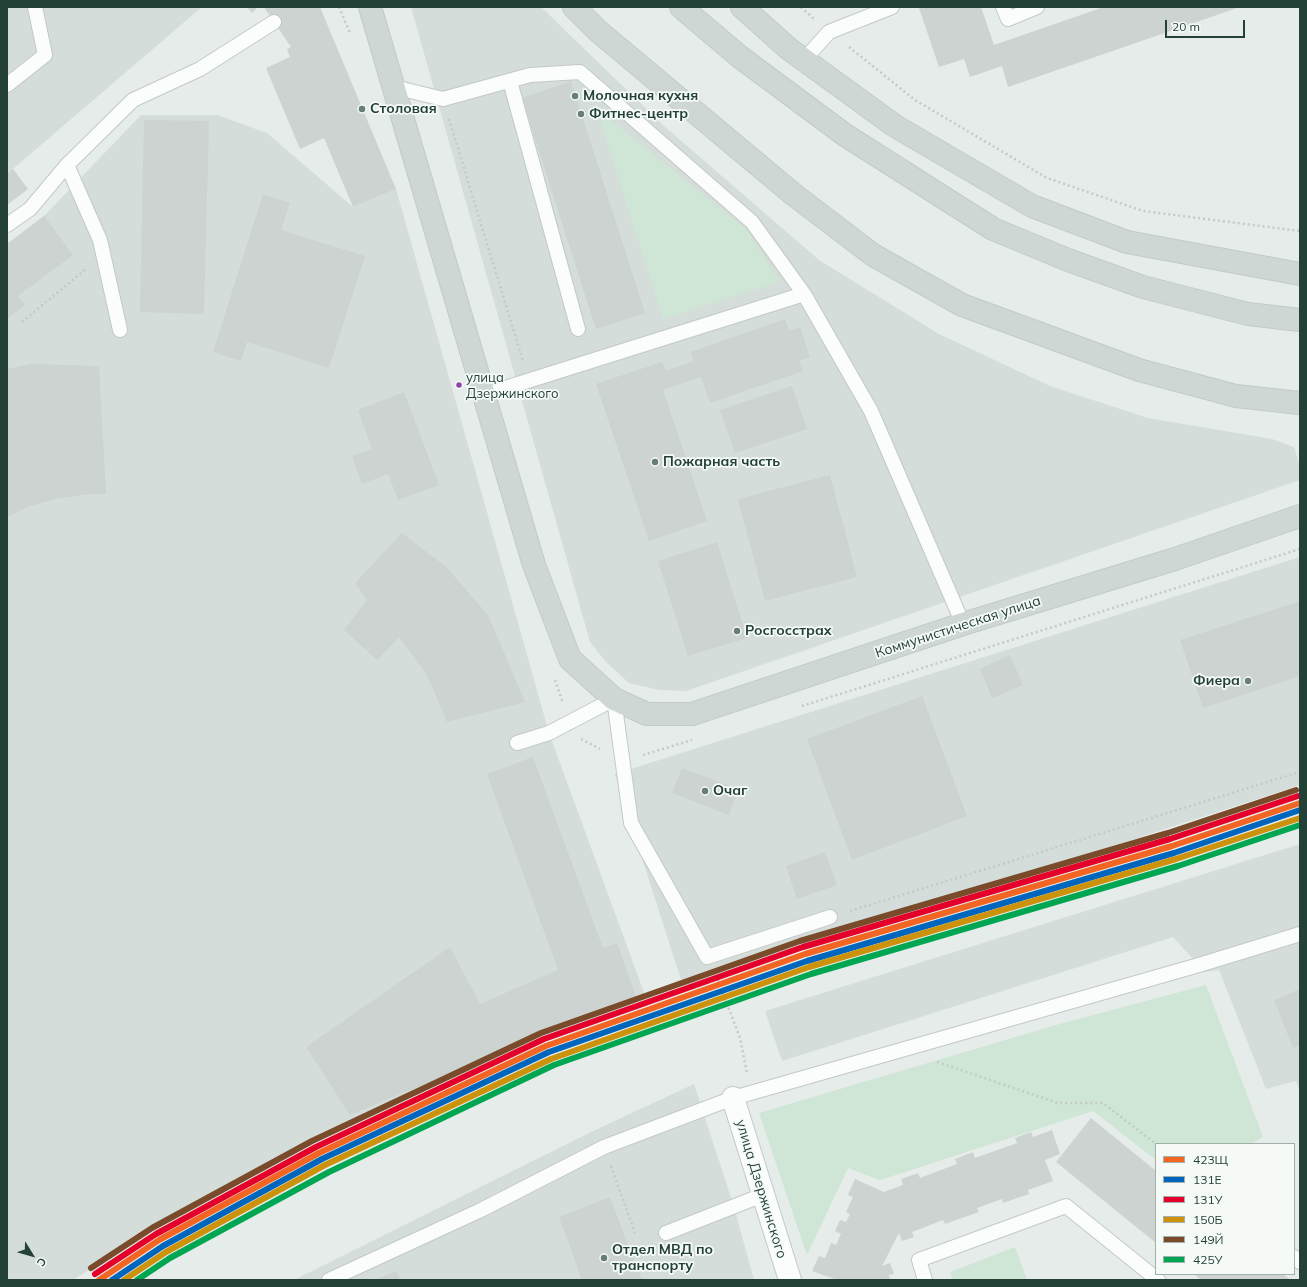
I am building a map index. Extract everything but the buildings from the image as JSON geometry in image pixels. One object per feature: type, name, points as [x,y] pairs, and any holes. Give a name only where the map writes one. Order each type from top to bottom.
[{"type":"main road","points":[[370,7],[483,396],[534,565],[570,659],[614,699]]},
{"type":"main road","points":[[574,7],[598,31],[793,194],[873,255],[962,305],[1139,370],[1236,396],[1300,403]]},
{"type":"main road","points":[[681,7],[740,57],[845,135],[993,229],[1068,260],[1143,287],[1248,314],[1300,320]]},
{"type":"main road","points":[[742,7],[804,60],[895,126],[1032,206],[1127,242],[1300,274]]},
{"type":"main road","name":"Коммунистическая улица","points":[[614,699],[647,714],[692,714],[963,624],[1175,559],[1300,516]]},
{"type":"street","name":"улица Дзержинского","points":[[733,1098],[790,1280]]},
{"type":"lane","points":[[7,85],[45,55],[35,7]]},
{"type":"lane","points":[[804,60],[829,32],[892,7]]},
{"type":"lane","points":[[1003,7],[1008,19],[1037,7]]},
{"type":"lane","points":[[7,225],[30,209],[67,165],[133,100],[200,69],[274,22]]},
{"type":"lane","points":[[394,87],[443,99],[530,75],[580,72],[752,222],[804,294],[871,411],[963,624]]},
{"type":"lane","points":[[510,81],[578,329]]},
{"type":"lane","points":[[67,165],[100,240],[120,330]]},
{"type":"lane","points":[[483,396],[804,294]]},
{"type":"lane","points":[[518,743],[549,733],[614,699],[631,823],[708,957],[830,916]]},
{"type":"lane","points":[[329,1280],[481,1210],[604,1147],[733,1098],[1199,965],[1300,934]]},
{"type":"lane","points":[[666,1233],[763,1195]]},
{"type":"lane","points":[[925,1280],[919,1260],[1066,1206],[1158,1280]]},
{"type":"path","points":[[801,7],[829,32],[915,100],[1046,178],[1143,211],[1300,231]]},
{"type":"path","points":[[443,99],[529,381]]},
{"type":"path","points":[[22,322],[104,256]]},
{"type":"path","points":[[795,708],[1300,549]]},
{"type":"path","points":[[580,738],[623,761],[696,740]]},
{"type":"path","points":[[830,916],[1300,772]]},
{"type":"path","points":[[902,1050],[1058,1103],[1103,1103],[1155,1143]]},
{"type":"path","points":[[604,1147],[636,1233]]},
{"type":"shaded area","points":[[7,7],[202,7],[7,174]]},
{"type":"shaded area","points":[[411,7],[541,7],[664,126],[819,260],[939,334],[1050,386],[1148,418],[1272,439],[1294,447],[1300,466],[1300,480],[686,691],[659,690],[629,683],[606,662],[590,642]]},
{"type":"shaded area","points":[[141,115],[217,115],[267,133],[353,207],[396,189],[549,733],[646,998],[343,1124],[161,1224],[73,1280],[7,1280],[7,244],[44,216]]},
{"type":"shaded area","points":[[1300,557],[1300,785],[683,986],[615,774]]},
{"type":"shaded area","points":[[1300,844],[1300,1091],[1296,1081],[1266,1089],[1219,970],[1205,972],[1173,937],[782,1061],[765,1011]]},
{"type":"shaded area","points":[[694,1084],[734,1207],[754,1280],[294,1280],[589,1133]]},
{"type":"green space","points":[[596,108],[747,230],[780,282],[663,319]]},
{"type":"green space","points":[[1206,985],[1263,1137],[1253,1143],[1155,1143],[1155,1159],[1093,1111],[880,1180],[848,1168],[807,1255],[759,1113],[1056,1025]]},
{"type":"green space","points":[[1015,1247],[1027,1280],[953,1280],[950,1272]]},
{"type":"transit line","name":"149Й","points":[[91,1268],[152,1228],[312,1141],[541,1033],[800,941],[1168,833],[1296,790]]},
{"type":"transit line","name":"131У","points":[[95,1274],[156,1234],[316,1147],[544,1039],[803,947],[1170,839],[1298,796]]},
{"type":"transit line","name":"423Щ","points":[[99,1280],[159,1240],[319,1153],[546,1046],[805,954],[1172,846],[1300,803]]},
{"type":"transit line","name":"131Е","points":[[112,1280],[163,1246],[322,1159],[549,1052],[807,961],[1174,853],[1300,810]]},
{"type":"transit line","name":"150Б","points":[[124,1280],[166,1252],[325,1165],[551,1059],[809,967],[1176,859],[1300,818]]},
{"type":"transit line","name":"425У","points":[[137,1280],[170,1258],[329,1172],[554,1065],[811,974],[1178,866],[1300,825]]},
{"type":"place","name":"Молочная кухня","points":[[575,96]]},
{"type":"place","name":"Столовая","points":[[362,109]]},
{"type":"place","name":"Фитнес-центр","points":[[581,114]]},
{"type":"place","name":"улица Дзержинского","points":[[459,385]]},
{"type":"place","name":"Пожарная часть","points":[[655,462]]},
{"type":"place","name":"Росгосстрах","points":[[737,631]]},
{"type":"place","name":"Фиера","points":[[1248,681]]},
{"type":"place","name":"Очаг","points":[[705,791]]},
{"type":"place","name":"Отдел МВД по транспорту","points":[[604,1258]]}]
